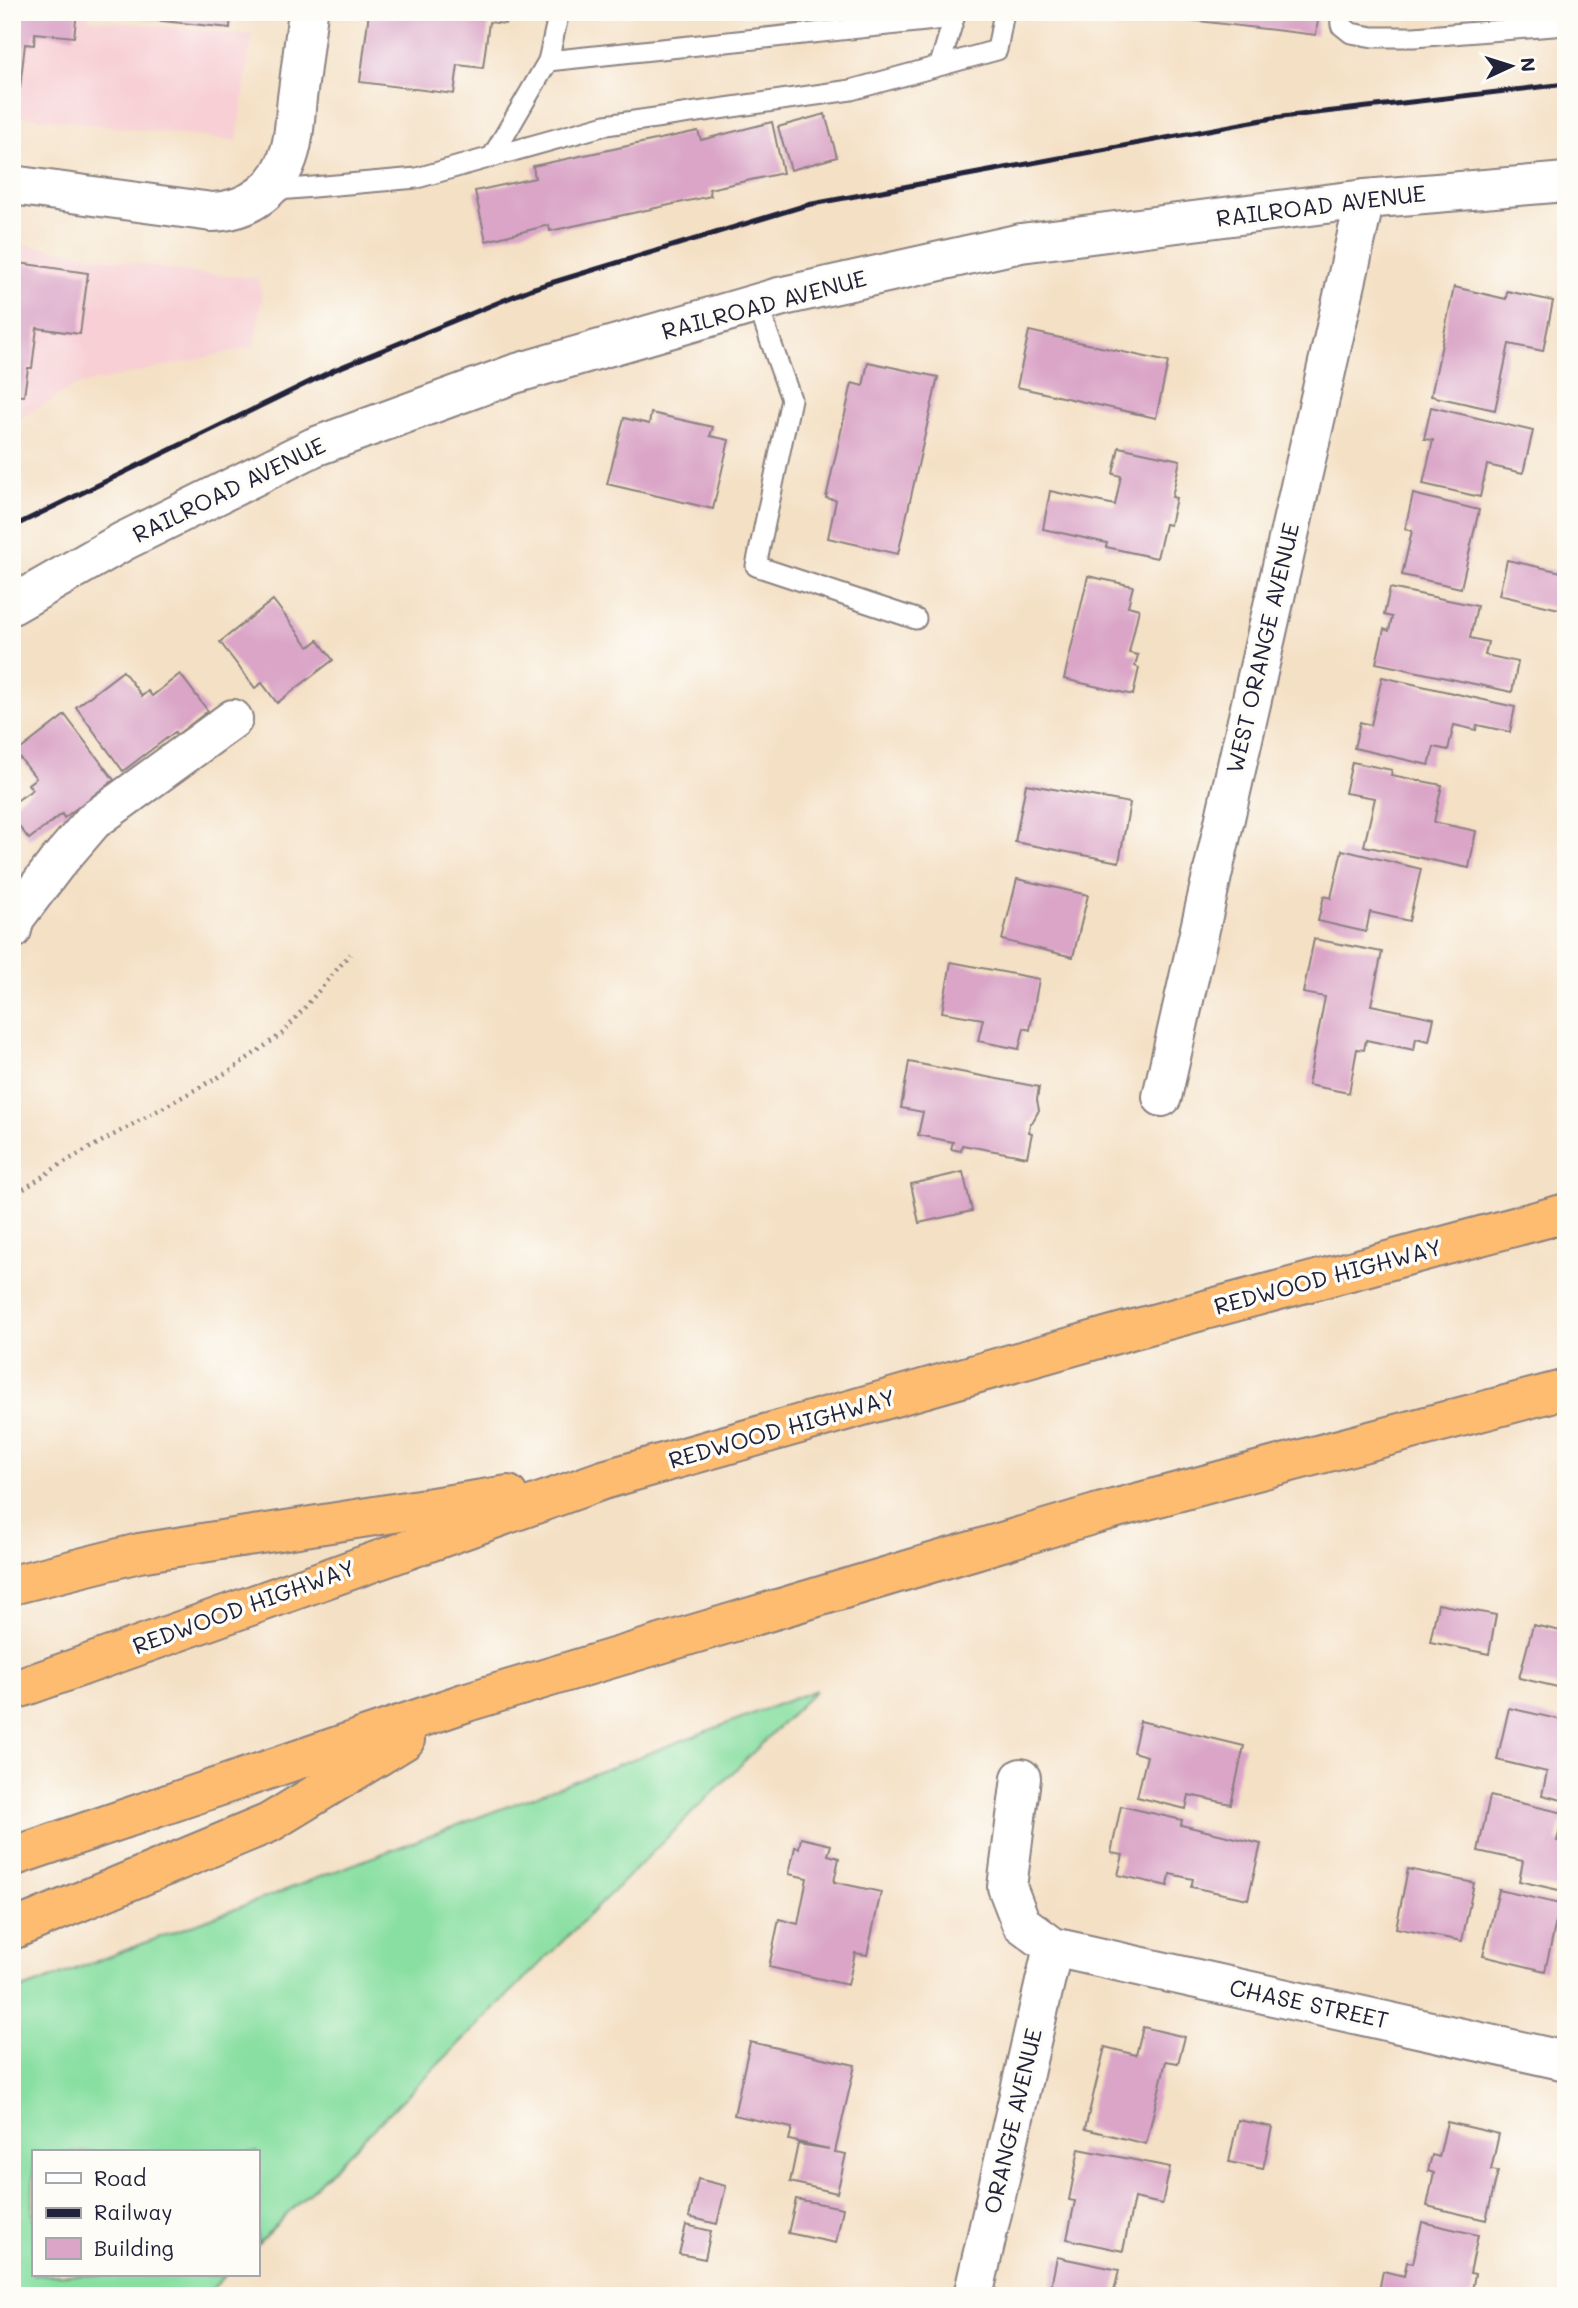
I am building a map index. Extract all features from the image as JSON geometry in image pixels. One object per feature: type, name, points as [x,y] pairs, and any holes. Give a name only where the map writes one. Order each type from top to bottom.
[{"type":"highway","name":"REDWOOD HIGHWAY","points":[[12,1691],[603,1479],[1123,1332],[1566,1213]]},
{"type":"highway","points":[[12,1857],[467,1702],[1102,1512],[1566,1389]]},
{"type":"highway","points":[[12,1585],[139,1553],[603,1479]]},
{"type":"highway","points":[[12,1930],[269,1823],[467,1702]]},
{"type":"street","points":[[12,185],[212,212],[240,208],[266,191],[281,171],[291,148],[308,12]]},
{"type":"street","name":"RAILROAD AVENUE","points":[[12,605],[124,541],[314,447],[514,374],[757,303],[1021,243],[1365,199],[1566,182]]},
{"type":"street","name":"WEST ORANGE AVENUE","points":[[1162,1097],[1365,199]]},
{"type":"street","points":[[12,930],[15,918],[93,821],[233,719]]},
{"type":"street","points":[[1021,1778],[1007,1887],[1021,1923],[1053,1947]]},
{"type":"street","name":"CHASE STREET","points":[[1053,1947],[1566,2061]]},
{"type":"street","name":"ORANGE AVENUE","points":[[972,2296],[1053,1947]]},
{"type":"lane","points":[[492,157],[548,61],[559,12]]},
{"type":"lane","points":[[266,191],[416,178],[606,125],[851,90],[997,50],[1004,12]]},
{"type":"lane","points":[[1340,12],[1341,25],[1351,33],[1373,37],[1414,37],[1566,25]]},
{"type":"lane","points":[[548,61],[954,15],[940,64]]},
{"type":"lane","points":[[757,303],[791,399],[756,566],[916,619]]},
{"type":"path","points":[[12,1198],[61,1164],[231,1070],[284,1033],[350,954]]},
{"type":"shaded area","points":[[12,12],[89,12],[89,19],[252,35],[237,141],[12,115]]},
{"type":"shaded area","points":[[12,242],[199,274],[258,278],[262,299],[253,347],[75,386],[12,423]]},
{"type":"green space","points":[[816,1690],[259,2242],[259,2150],[32,2150],[32,2276],[225,2276],[205,2296],[12,2296],[12,1993]]},
{"type":"building","points":[[12,12],[77,12],[74,37],[35,33],[34,45],[25,44],[20,88],[15,88],[14,98]]},
{"type":"building","points":[[130,12],[231,12],[230,28],[144,19],[144,16]]},
{"type":"building","points":[[369,12],[506,12],[505,24],[489,22],[483,68],[458,65],[454,94],[360,82]]},
{"type":"building","points":[[1182,12],[1319,12],[1316,35],[1181,19]]},
{"type":"building","points":[[1352,12],[1389,12],[1389,14],[1351,17]]},
{"type":"building","points":[[825,114],[837,157],[791,170],[778,127]]},
{"type":"building","points":[[772,122],[783,173],[709,189],[711,196],[550,231],[549,225],[486,241],[475,191],[535,178],[533,166],[698,131],[701,140]]},
{"type":"building","points":[[12,262],[88,273],[80,334],[37,328],[32,368],[28,368],[24,396],[12,395]]},
{"type":"building","points":[[1454,287],[1506,299],[1507,291],[1553,301],[1543,351],[1509,344],[1495,410],[1431,396]]},
{"type":"building","points":[[1029,331],[1168,362],[1156,418],[1017,387]]},
{"type":"building","points":[[868,362],[938,377],[898,554],[828,538],[836,500],[826,498],[852,383],[863,386]]},
{"type":"building","points":[[1431,407],[1533,431],[1523,473],[1487,465],[1480,497],[1423,484],[1433,440],[1424,439]]},
{"type":"building","points":[[651,413],[713,427],[710,436],[729,440],[713,509],[607,484],[624,418],[649,424]]},
{"type":"building","points":[[1119,447],[1180,460],[1172,497],[1176,498],[1170,525],[1165,524],[1157,558],[1106,547],[1107,543],[1043,529],[1050,491],[1115,505],[1121,476],[1113,474]]},
{"type":"building","points":[[1413,494],[1479,510],[1461,588],[1402,575],[1412,531],[1405,529]]},
{"type":"building","points":[[1507,560],[1566,573],[1559,609],[1499,595]]},
{"type":"building","points":[[1088,576],[1133,586],[1128,606],[1139,609],[1129,653],[1138,655],[1135,666],[1139,668],[1133,695],[1064,679]]},
{"type":"building","points":[[1390,588],[1477,606],[1470,638],[1488,642],[1485,655],[1518,662],[1512,692],[1376,663],[1384,629],[1389,631],[1392,617],[1384,615]]},
{"type":"building","points":[[273,600],[309,647],[318,640],[333,660],[277,703],[262,683],[255,688],[220,642]]},
{"type":"building","points":[[123,671],[142,696],[148,691],[152,696],[180,674],[208,711],[123,771],[76,707]]},
{"type":"building","points":[[1382,677],[1515,707],[1510,732],[1477,725],[1476,730],[1454,725],[1448,750],[1434,747],[1429,765],[1354,748],[1360,722],[1371,725]]},
{"type":"building","points":[[65,715],[114,780],[64,818],[62,814],[29,839],[12,817],[12,804],[32,790],[28,784],[36,778],[16,753]]},
{"type":"building","points":[[1352,762],[1392,770],[1391,775],[1442,785],[1434,822],[1476,831],[1469,868],[1364,846],[1375,798],[1345,793]]},
{"type":"building","points":[[1026,784],[1130,803],[1119,862],[1015,842]]},
{"type":"building","points":[[1342,850],[1421,869],[1409,921],[1370,912],[1366,932],[1318,921],[1324,896],[1331,898]]},
{"type":"building","points":[[1017,879],[1088,895],[1073,957],[1002,940]]},
{"type":"building","points":[[1314,939],[1382,952],[1371,1005],[1434,1018],[1429,1041],[1416,1038],[1414,1050],[1366,1040],[1364,1050],[1357,1049],[1349,1093],[1308,1085],[1325,997],[1303,993]]},
{"type":"building","points":[[951,962],[1039,979],[1030,1030],[1024,1028],[1019,1049],[978,1041],[983,1019],[942,1012]]},
{"type":"building","points":[[909,1062],[1039,1087],[1039,1110],[1030,1123],[1029,1132],[1032,1133],[1027,1157],[962,1145],[961,1151],[951,1149],[953,1142],[918,1135],[923,1112],[901,1108]]},
{"type":"building","points":[[963,1172],[972,1211],[919,1223],[911,1184]]},
{"type":"building","points":[[1438,1604],[1496,1615],[1489,1654],[1430,1642]]},
{"type":"building","points":[[1533,1625],[1566,1632],[1566,1689],[1519,1678]]},
{"type":"building","points":[[1509,1708],[1566,1721],[1566,1801],[1542,1795],[1547,1772],[1497,1760]]},
{"type":"building","points":[[1140,1721],[1244,1746],[1231,1804],[1189,1795],[1186,1809],[1137,1797],[1147,1756],[1133,1752]]},
{"type":"building","points":[[1490,1796],[1564,1813],[1557,1841],[1566,1843],[1566,1881],[1563,1891],[1519,1881],[1523,1861],[1478,1851]]},
{"type":"building","points":[[1121,1806],[1182,1820],[1181,1825],[1261,1844],[1248,1899],[1191,1887],[1193,1879],[1170,1874],[1168,1886],[1118,1875],[1123,1855],[1111,1853]]},
{"type":"building","points":[[801,1838],[831,1845],[828,1855],[839,1858],[834,1882],[881,1892],[867,1955],[855,1953],[848,1985],[769,1967],[779,1919],[798,1924],[807,1878],[789,1874],[795,1847],[799,1848]]},
{"type":"building","points":[[1408,1869],[1474,1883],[1462,1941],[1396,1928]]},
{"type":"building","points":[[1499,1890],[1560,1904],[1545,1971],[1483,1956]]},
{"type":"building","points":[[1143,2027],[1185,2037],[1178,2063],[1166,2061],[1146,2144],[1085,2129],[1105,2047],[1136,2055]]},
{"type":"building","points":[[750,2042],[855,2065],[835,2152],[846,2154],[837,2193],[790,2182],[798,2144],[829,2149],[789,2140],[792,2128],[734,2115]]},
{"type":"building","points":[[1238,2120],[1272,2127],[1263,2169],[1229,2162]]},
{"type":"building","points":[[1447,2122],[1499,2134],[1491,2170],[1498,2171],[1486,2220],[1427,2206],[1434,2173],[1428,2171],[1432,2155],[1439,2157]]},
{"type":"building","points":[[1079,2149],[1170,2167],[1162,2204],[1134,2198],[1123,2251],[1067,2239],[1075,2201],[1069,2200]]},
{"type":"building","points":[[698,2179],[726,2186],[717,2224],[689,2217]]},
{"type":"building","points":[[796,2199],[843,2208],[836,2243],[788,2233]]},
{"type":"building","points":[[1422,2222],[1478,2235],[1470,2273],[1475,2274],[1471,2296],[1378,2296],[1383,2271],[1404,2276],[1407,2262],[1413,2263]]},
{"type":"building","points":[[686,2225],[711,2231],[705,2259],[679,2254]]},
{"type":"building","points":[[1057,2257],[1119,2270],[1113,2296],[1049,2296]]},
{"type":"railway","points":[[12,527],[334,370],[531,289],[807,205],[1273,118],[1566,84]]}]
